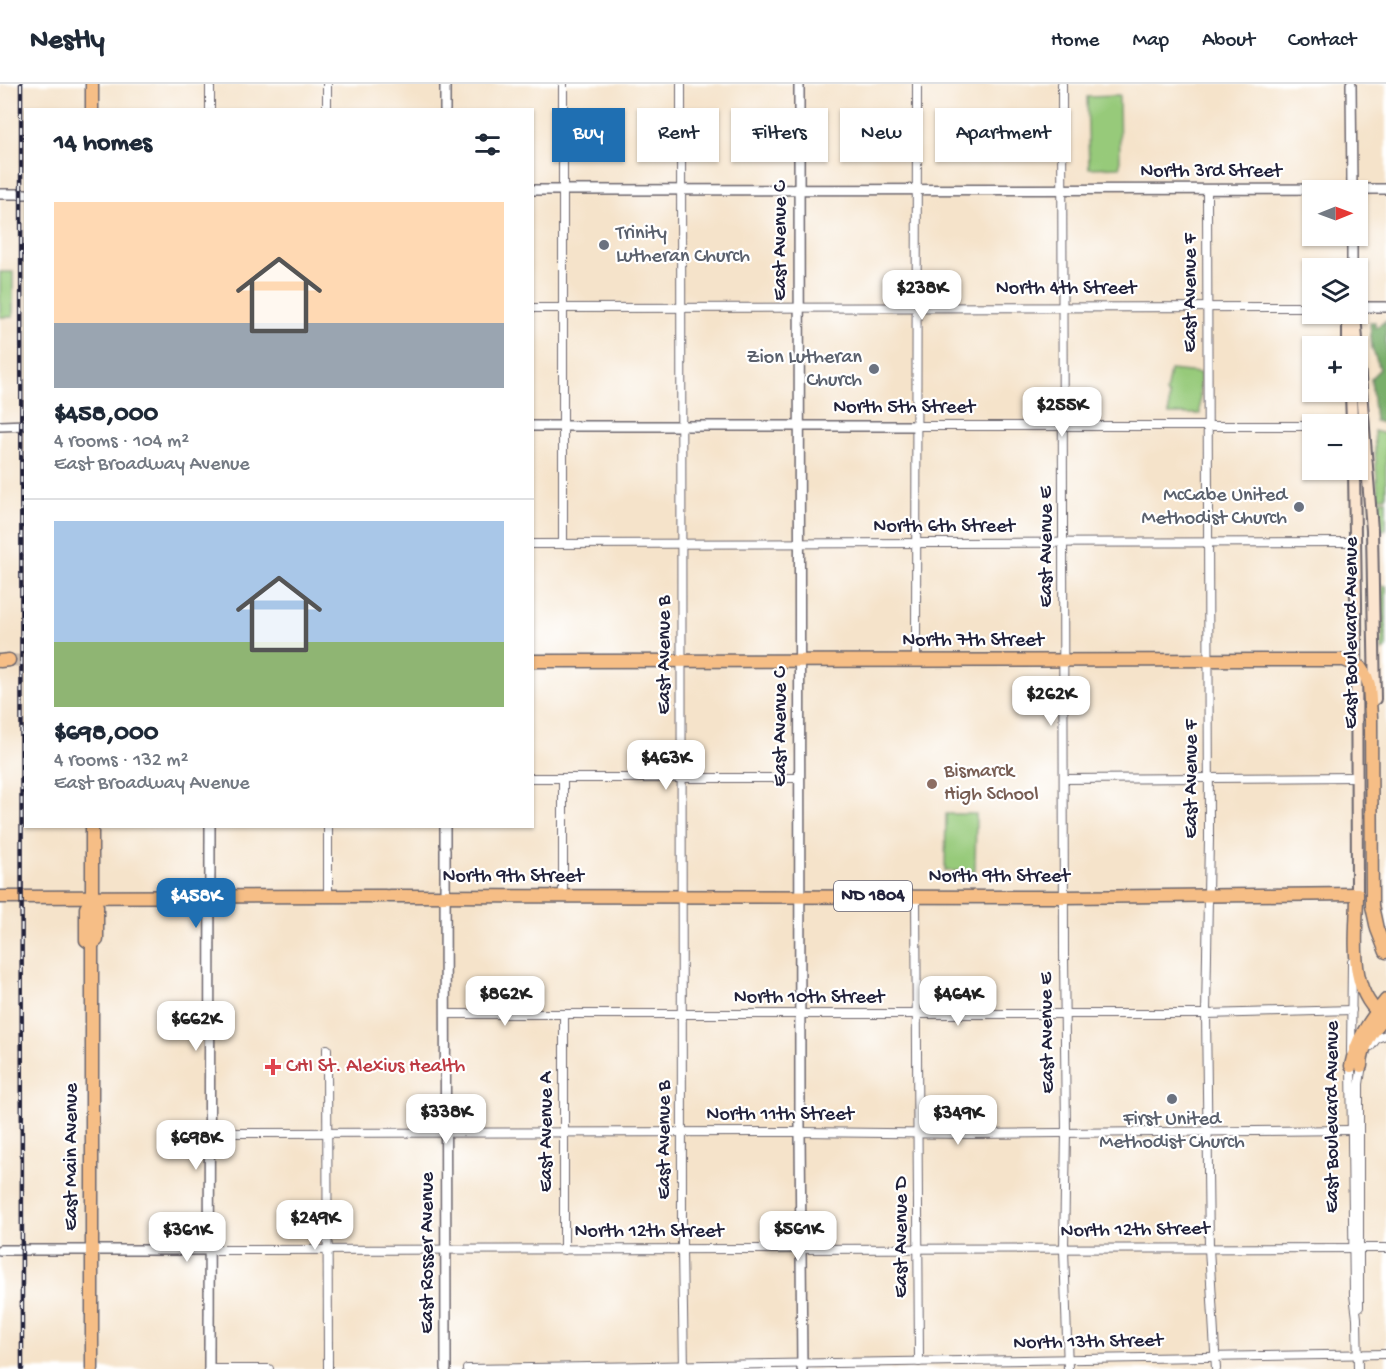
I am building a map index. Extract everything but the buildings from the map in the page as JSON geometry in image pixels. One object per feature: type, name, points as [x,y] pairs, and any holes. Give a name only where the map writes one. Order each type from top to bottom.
[{"type":"main road","points":[[92,84],[92,108]]},
{"type":"main road","name":"East Boulevard Avenue","points":[[1356,324],[1373,543],[1375,693],[1371,717],[1373,915],[1386,952]]},
{"type":"main road","name":"East Boulevard Avenue","points":[[1354,480],[1357,964],[1361,988],[1366,1000],[1383,1016]]},
{"type":"main road","name":"North 7th Street","points":[[534,661],[1344,660],[1357,664]]},
{"type":"main road","points":[[1357,664],[1364,671],[1368,680],[1371,717]]},
{"type":"main road","name":"East Main Avenue","points":[[92,828],[92,898],[86,908],[86,938],[92,945],[92,1369]]},
{"type":"main road","points":[[1357,894],[1367,879],[1371,860]]},
{"type":"main road","name":"North 9th Street","points":[[92,898],[1064,897],[1357,894]]},
{"type":"main road","name":"ND 1804","points":[[0,897],[92,898]]},
{"type":"main road","points":[[1356,1066],[1359,1040],[1383,1016],[1386,1000]]},
{"type":"street","points":[[210,84],[210,108]]},
{"type":"street","points":[[327,84],[327,108]]},
{"type":"street","points":[[445,84],[445,108]]},
{"type":"street","points":[[562,84],[563,543]]},
{"type":"street","name":"East Avenue B","points":[[681,84],[681,1014],[684,1368]]},
{"type":"street","name":"East Avenue C","points":[[799,84],[802,1367]]},
{"type":"street","points":[[916,661],[917,84]]},
{"type":"street","name":"East Avenue E","points":[[1062,84],[1066,1132],[1064,1249],[1068,1369]]},
{"type":"street","points":[[1351,84],[1352,180]]},
{"type":"street","name":"East Avenue F","points":[[1207,189],[1208,895],[1206,1014],[1209,1248],[1216,1369]]},
{"type":"street","name":"North 3rd Street","points":[[1368,190],[1386,189]]},
{"type":"street","name":"North 3rd Street","points":[[534,190],[1302,190]]},
{"type":"street","points":[[0,194],[24,194]]},
{"type":"street","name":"North 4th Street","points":[[534,308],[1302,307]]},
{"type":"street","points":[[1368,307],[1386,307]]},
{"type":"street","points":[[0,426],[24,426]]},
{"type":"street","name":"North 5th Street","points":[[534,426],[1302,426]]},
{"type":"street","name":"North 6th Street","points":[[534,543],[1356,542]]},
{"type":"street","points":[[1064,779],[1357,777]]},
{"type":"street","points":[[534,778],[799,778]]},
{"type":"street","points":[[563,779],[564,897]]},
{"type":"street","points":[[210,828],[209,1369],[269,1369]]},
{"type":"street","points":[[328,828],[328,897]]},
{"type":"street","name":"East Rosser Avenue","points":[[445,828],[446,1369]]},
{"type":"street","name":"East Avenue D","points":[[916,896],[920,1362]]},
{"type":"street","name":"East Boulevard Avenue","points":[[1357,916],[1352,955],[1352,1010],[1359,1084],[1357,1248],[1354,1295],[1358,1369]]},
{"type":"street","name":"North 10th Street","points":[[446,1014],[1206,1014],[1352,1010]]},
{"type":"street","name":"East Avenue A","points":[[564,1014],[564,1250]]},
{"type":"street","name":"East Boulevard Avenue","points":[[1357,1248],[1351,1130],[1356,1066],[1374,1040],[1386,1035]]},
{"type":"street","points":[[327,1049],[328,1369]]},
{"type":"street","name":"North 11th Street","points":[[209,1133],[918,1132],[969,1134],[1351,1130]]},
{"type":"street","name":"North 12th Street","points":[[0,1250],[1386,1248]]},
{"type":"street","name":"North 13th Street","points":[[467,1369],[802,1367],[920,1362],[1386,1354]]},
{"type":"green space","points":[[1119,96],[1120,167],[1089,168],[1087,97]]},
{"type":"green space","points":[[0,272],[13,272],[13,317],[0,317]]},
{"type":"green space","points":[[1386,321],[1386,424],[1375,421],[1371,378],[1380,369],[1372,348],[1370,322],[1375,322],[1375,328]]},
{"type":"green space","points":[[1170,370],[1200,373],[1200,414],[1169,414],[1169,396],[1166,393]]},
{"type":"green space","points":[[1374,431],[1386,434],[1386,497],[1378,497]]},
{"type":"green space","points":[[1379,500],[1386,500],[1386,529],[1380,531]]},
{"type":"green space","points":[[1382,586],[1386,586],[1386,649],[1382,651]]},
{"type":"green space","points":[[946,814],[976,814],[975,871],[945,871]]},
{"type":"tunnel","points":[[9,660],[24,661]]},
{"type":"railway","points":[[21,84],[22,1369]]},
{"type":"place","name":"Trinity Lutheran Church","points":[[604,245]]},
{"type":"place","name":"Zion Lutheran Church","points":[[874,369]]},
{"type":"place","name":"McCabe United Methodist Church","points":[[1299,507]]},
{"type":"place","name":"Bismarck High School","points":[[932,784]]},
{"type":"place","name":"CHI St. Alexius Health","points":[[273,1067]]},
{"type":"place","name":"First United Methodist Church","points":[[1172,1099]]}]
